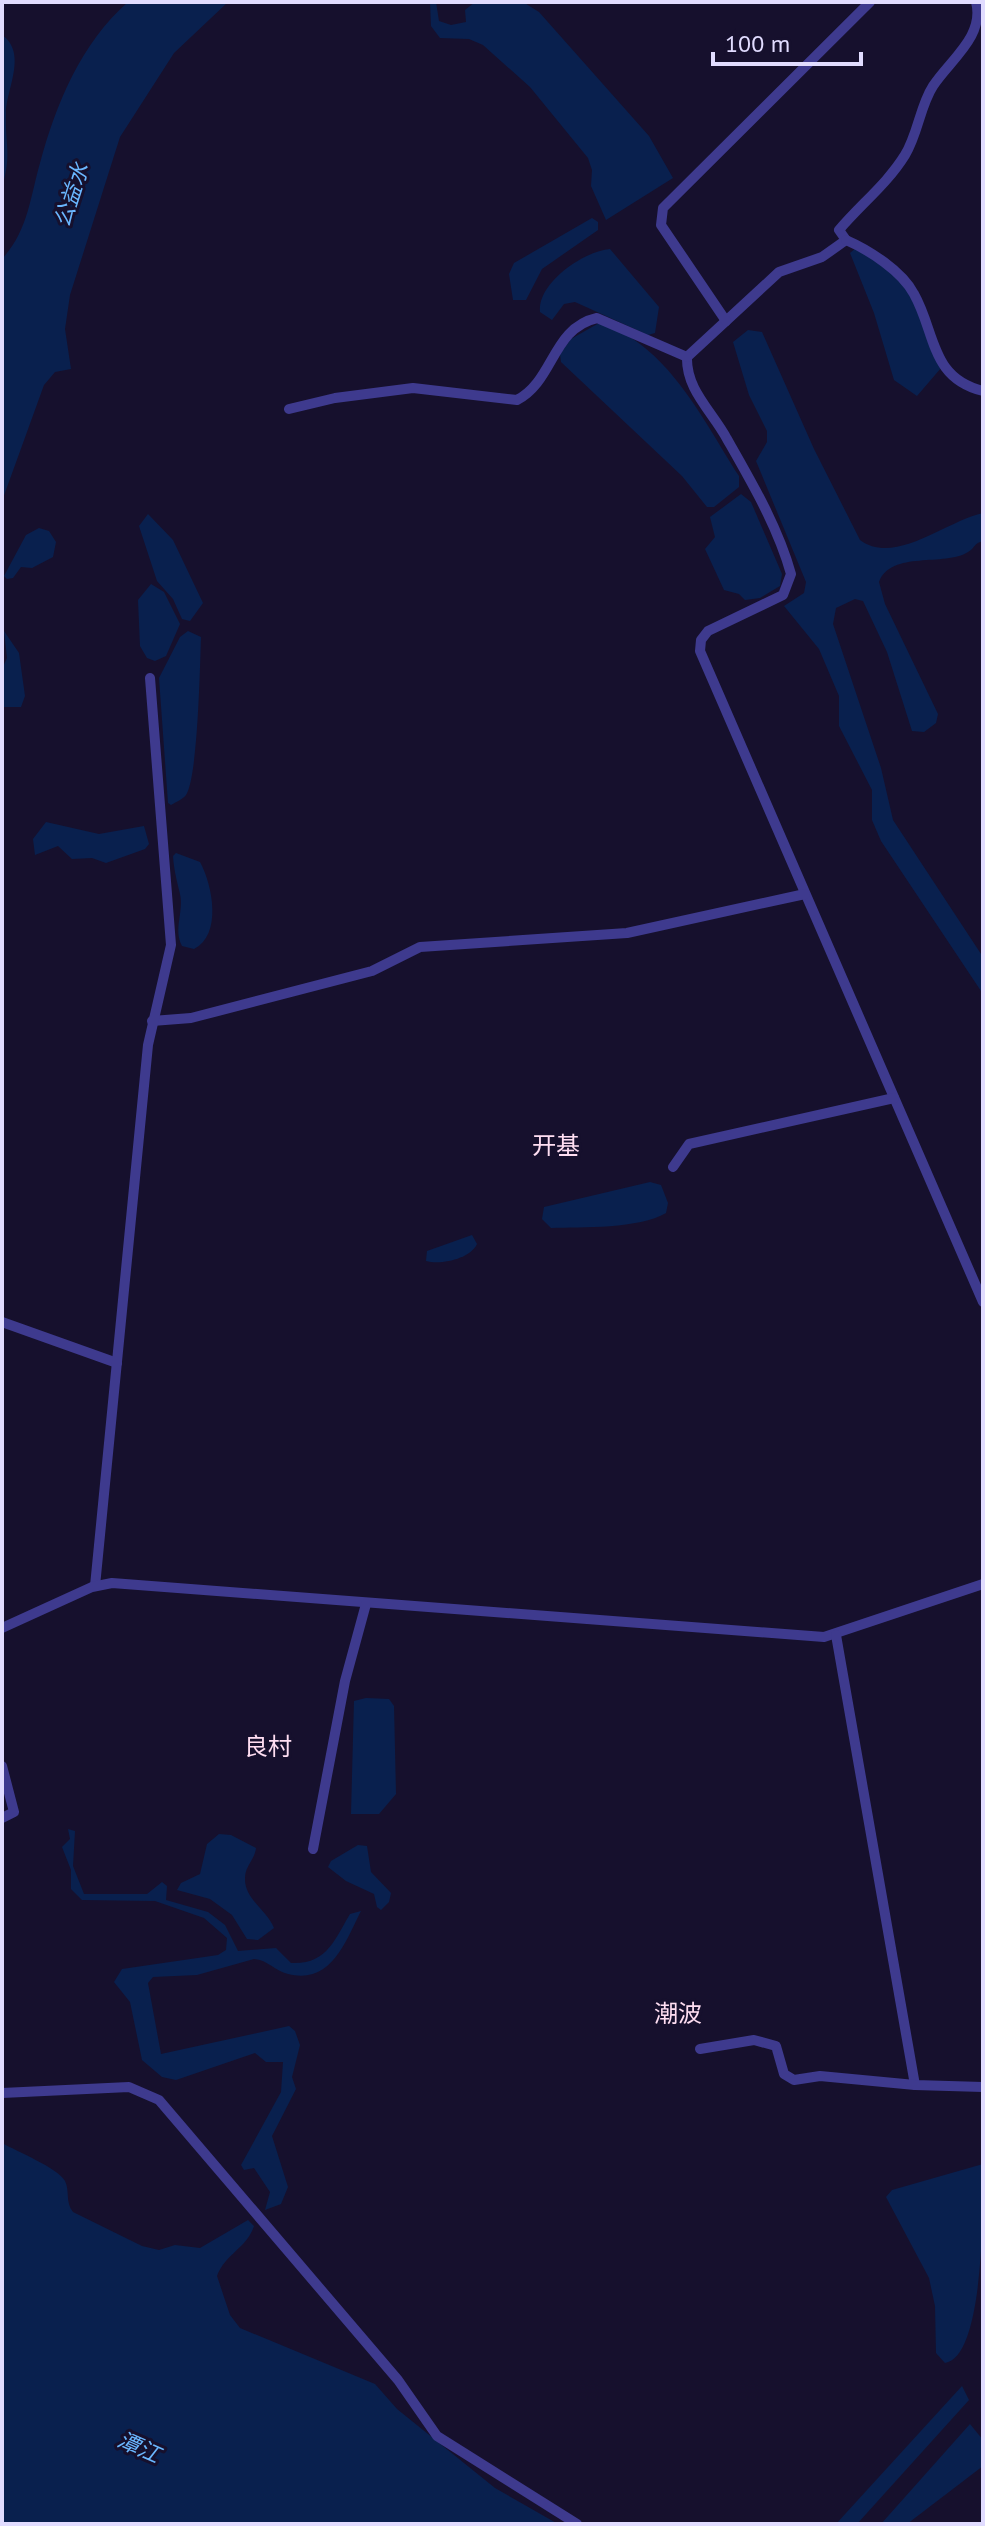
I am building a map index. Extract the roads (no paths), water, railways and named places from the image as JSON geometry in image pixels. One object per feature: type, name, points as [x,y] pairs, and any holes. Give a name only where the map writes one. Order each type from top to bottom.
[{"type":"street","points":[[726,321],[661,225],[663,208],[870,2]]},
{"type":"street","points":[[976,2],[981,19],[975,34],[933,86],[914,138],[891,177],[839,230],[846,240],[863,247],[910,287],[930,342],[951,375],[964,385],[983,391]]},
{"type":"street","points":[[846,240],[822,257],[779,272],[687,357],[687,371],[694,390],[725,435],[752,486],[791,574],[783,595],[708,631],[700,649],[983,1302]]},
{"type":"street","points":[[289,409],[335,398],[413,388],[517,400],[543,375],[557,346],[568,333],[597,318],[687,357]]},
{"type":"street","points":[[95,1586],[152,1021],[171,945],[150,678]]},
{"type":"street","points":[[152,1021],[191,1018],[372,971],[420,947],[627,933],[805,894]]},
{"type":"street","points":[[673,1167],[689,1144],[894,1098]]},
{"type":"street","points":[[2,1322],[117,1363]]},
{"type":"street","points":[[2,1628],[95,1586],[112,1583],[802,1636],[836,1635],[983,1584]]},
{"type":"street","points":[[313,1849],[345,1681],[366,1604]]},
{"type":"street","points":[[836,1635],[915,2085]]},
{"type":"street","points":[[2,1766],[14,1812],[2,1818]]},
{"type":"street","points":[[700,2049],[762,2040],[776,2046],[784,2074],[790,2079],[820,2076],[915,2085],[983,2087]]},
{"type":"street","points":[[2,2093],[129,2087],[159,2100],[398,2380],[432,2431],[522,2492],[577,2524]]},
{"type":"water","name":"公益水","points":[[128,2],[228,2],[174,53],[120,137],[70,295],[65,329],[71,369],[55,372],[44,385],[2,501],[2,259],[23,226],[46,141],[72,76],[97,36]]},
{"type":"water","points":[[430,2],[436,2],[439,21],[451,25],[466,22],[465,10],[475,2],[523,2],[539,12],[649,136],[673,178],[606,220],[591,186],[592,170],[588,158],[530,87],[483,45],[469,39],[440,38],[431,26]]},
{"type":"water","points":[[2,35],[10,43],[15,62],[7,104],[7,158],[2,188]]},
{"type":"water","points":[[592,218],[598,222],[598,230],[542,269],[526,300],[513,300],[509,274],[514,263]]},
{"type":"water","points":[[857,247],[895,276],[908,290],[917,307],[941,368],[917,396],[894,380],[874,313],[850,253]]},
{"type":"water","points":[[610,249],[659,307],[655,333],[648,335],[575,302],[564,304],[552,320],[540,312],[546,290],[564,270],[588,256]]},
{"type":"water","points":[[599,323],[623,333],[664,365],[712,431],[739,476],[739,487],[714,507],[707,507],[682,476],[561,362],[560,354],[571,339]]},
{"type":"water","points":[[748,330],[762,332],[814,449],[860,540],[874,547],[905,545],[983,513],[983,541],[968,552],[946,559],[906,562],[885,572],[879,582],[885,604],[938,714],[936,723],[924,732],[912,731],[887,652],[863,601],[855,599],[836,608],[833,624],[881,768],[893,820],[983,957],[983,994],[881,841],[872,820],[872,790],[839,726],[839,696],[819,649],[784,606],[804,593],[806,582],[756,461],[767,442],[767,431],[749,395],[733,342]]},
{"type":"water","points":[[741,494],[751,502],[782,574],[780,586],[760,598],[745,600],[739,594],[724,590],[705,549],[715,537],[710,517]]},
{"type":"water","points":[[148,514],[173,540],[203,603],[190,621],[182,619],[173,599],[157,581],[139,526]]},
{"type":"water","points":[[39,528],[49,531],[56,542],[53,557],[32,568],[21,567],[13,578],[7,579],[4,576],[26,535]]},
{"type":"water","points":[[151,584],[164,592],[180,624],[166,656],[155,661],[147,658],[140,646],[138,600]]},
{"type":"water","points":[[4,631],[19,653],[25,696],[21,707],[2,707],[2,669],[7,658]]},
{"type":"water","points":[[188,631],[201,637],[196,744],[186,795],[171,805],[168,803],[159,678],[180,637]]},
{"type":"water","points":[[46,822],[99,834],[144,826],[149,844],[145,849],[106,863],[92,858],[72,859],[58,846],[35,855],[33,839]]},
{"type":"water","points":[[176,853],[200,862],[211,896],[212,922],[209,933],[194,949],[182,946],[179,940],[181,901],[173,856]]},
{"type":"water","points":[[650,1182],[661,1185],[668,1203],[666,1213],[655,1218],[610,1226],[551,1228],[542,1219],[544,1207]]},
{"type":"water","points":[[472,1235],[477,1244],[468,1254],[447,1261],[426,1261],[427,1251]]},
{"type":"water","points":[[389,1699],[394,1706],[396,1794],[379,1814],[351,1814],[354,1701]]},
{"type":"water","points":[[68,1829],[75,1831],[73,1866],[84,1894],[147,1894],[162,1882],[167,1886],[166,1900],[208,1912],[225,1925],[238,1951],[276,1948],[291,1963],[313,1960],[328,1949],[350,1914],[361,1911],[343,1947],[326,1967],[316,1973],[303,1976],[288,1974],[254,1959],[197,1975],[153,1977],[148,1983],[161,2054],[289,2026],[295,2031],[300,2045],[292,2077],[296,2089],[272,2136],[288,2187],[281,2204],[265,2210],[270,2192],[254,2168],[244,2170],[241,2165],[281,2092],[283,2062],[266,2062],[255,2053],[176,2080],[162,2077],[142,2060],[130,2002],[114,1982],[122,1969],[218,1955],[226,1950],[227,1938],[204,1918],[155,1901],[82,1900],[71,1889],[71,1870],[62,1847],[70,1839]]},
{"type":"water","points":[[219,1834],[231,1835],[256,1848],[245,1874],[246,1885],[274,1928],[258,1940],[247,1939],[232,1915],[210,1899],[177,1890],[181,1883],[200,1874],[207,1844]]},
{"type":"water","points":[[358,1845],[367,1846],[371,1872],[391,1893],[389,1902],[381,1910],[377,1907],[374,1894],[346,1881],[328,1867],[331,1861]]},
{"type":"water","name":"潭江","points":[[2,2143],[61,2176],[73,2212],[142,2246],[159,2250],[175,2245],[200,2248],[248,2220],[254,2226],[251,2234],[225,2262],[217,2276],[230,2315],[240,2328],[375,2384],[397,2409],[495,2488],[558,2524],[2,2524]]},
{"type":"water","points":[[983,2164],[982,2243],[975,2308],[968,2335],[958,2354],[945,2363],[936,2353],[935,2306],[929,2278],[886,2197],[892,2190]]},
{"type":"water","points":[[962,2386],[969,2400],[857,2524],[836,2524]]},
{"type":"water","points":[[970,2424],[983,2440],[983,2466],[907,2524],[881,2524]]},
{"type":"district","name":"开基","points":[[556,1146]]},
{"type":"district","name":"良村","points":[[268,1747]]},
{"type":"district","name":"潮波","points":[[678,2014]]}]
